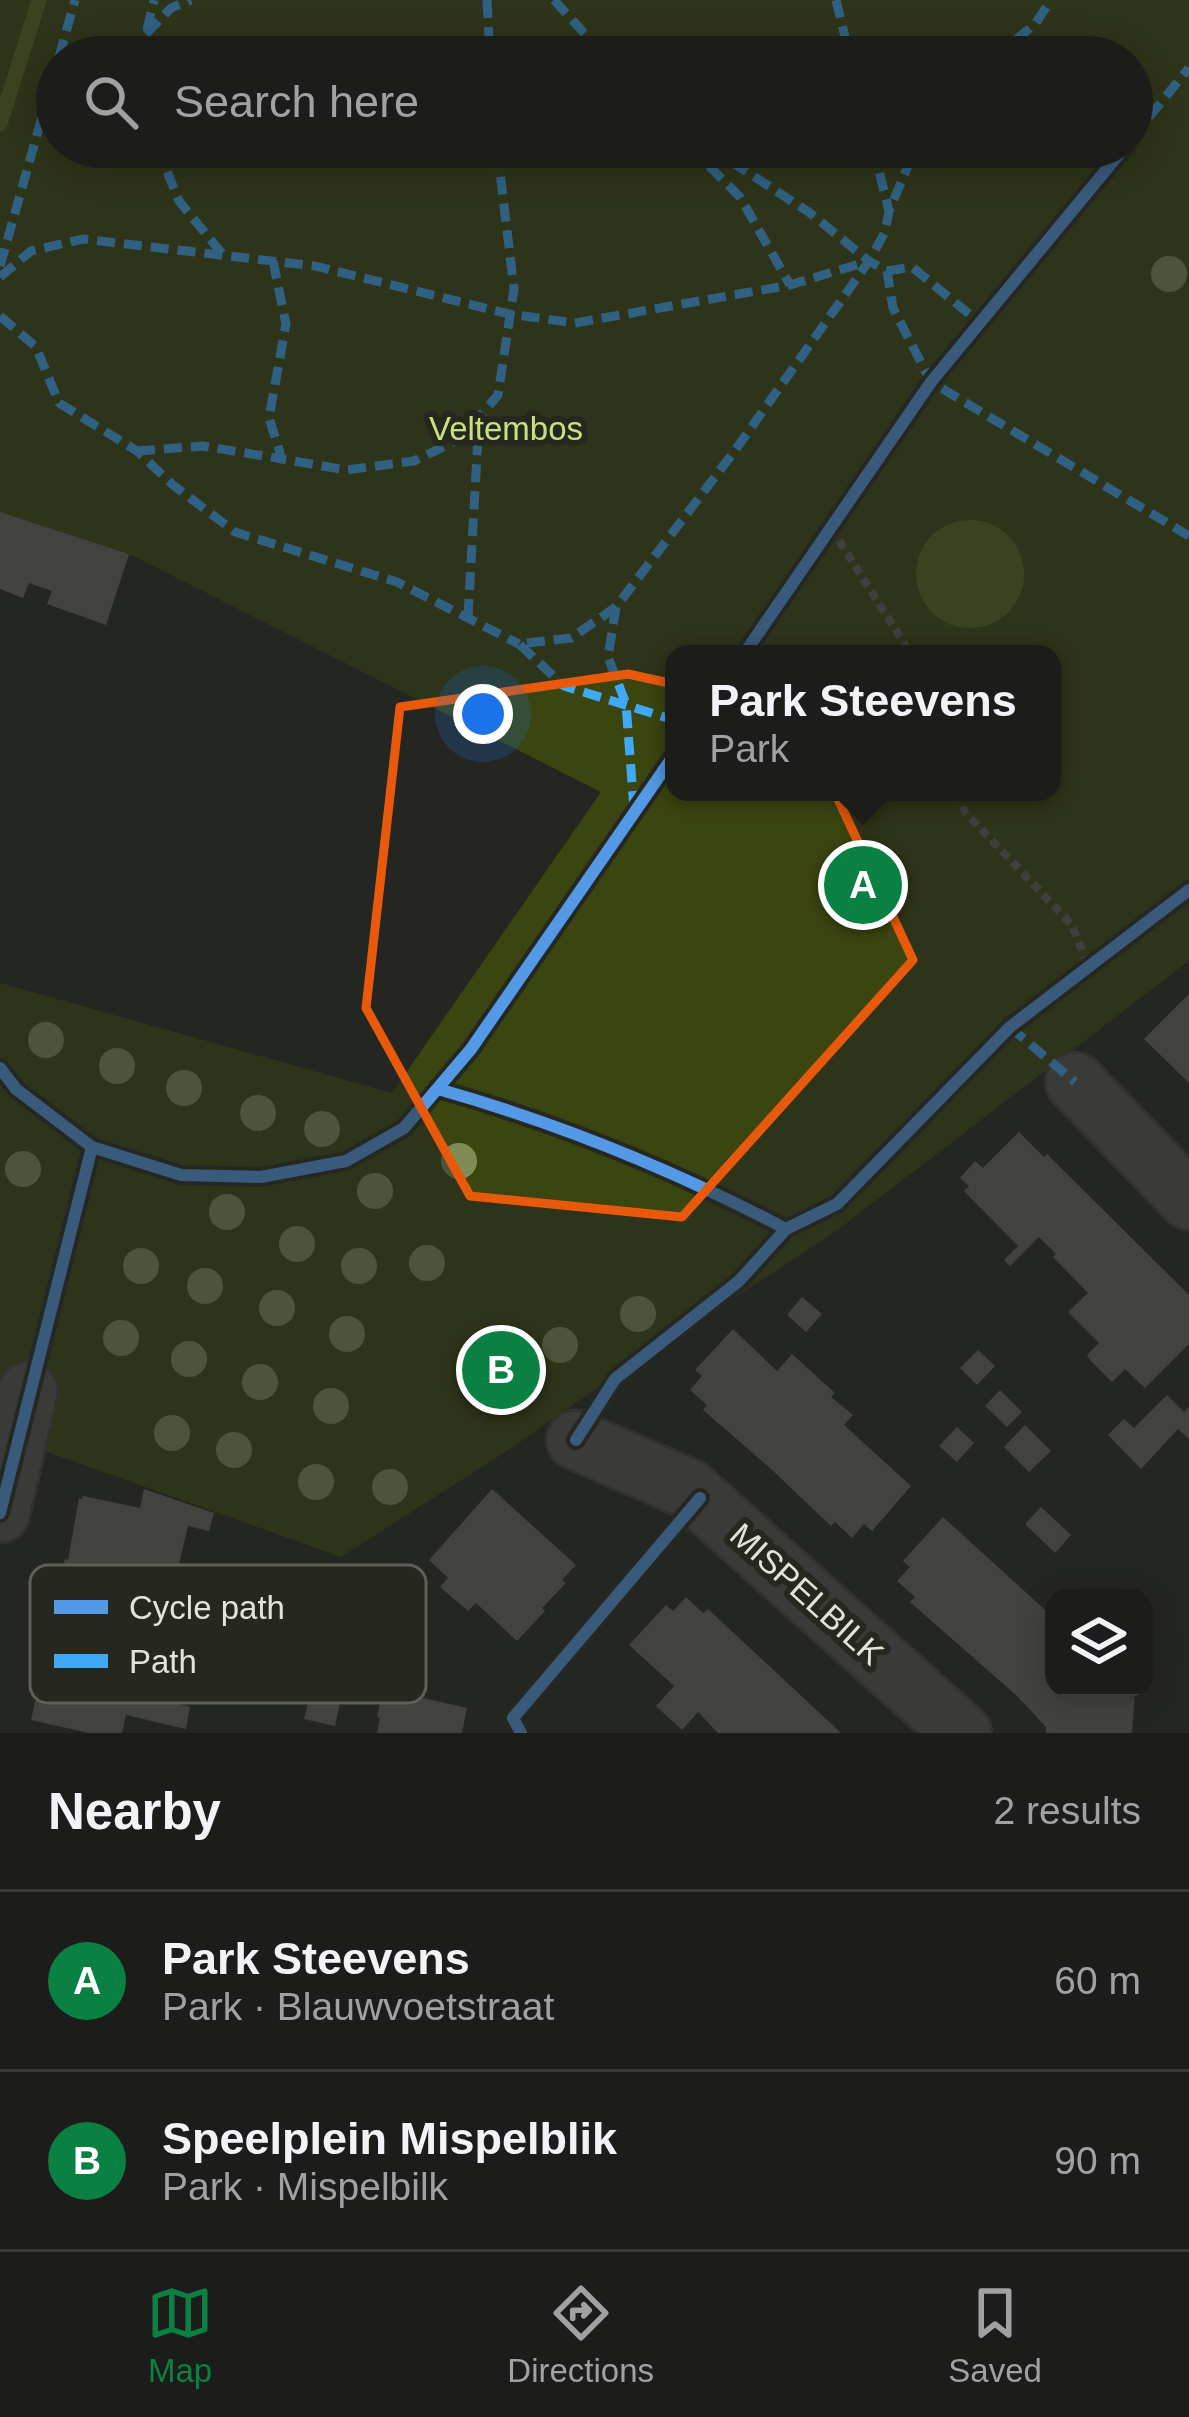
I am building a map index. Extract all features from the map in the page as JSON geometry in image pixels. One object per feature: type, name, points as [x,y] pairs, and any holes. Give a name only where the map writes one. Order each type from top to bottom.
[{"type":"street","points":[[1076,1082],[1189,1200]]},
{"type":"street","points":[[0,1514],[28,1391]]},
{"type":"street","name":"MISPELBILK","points":[[576,1440],[689,1489],[962,1733]]},
{"type":"path","points":[[831,528],[905,645]]},
{"type":"path","points":[[961,801],[965,812],[1072,926],[1089,968]]},
{"type":"highlighted area","points":[[628,674],[797,711],[913,960],[682,1217],[470,1196],[366,1008],[400,707]]},
{"type":"green space","name":"Veltembos","points":[[0,0],[1189,0],[1189,961],[836,1231],[341,1557],[0,1435],[0,983],[392,1093],[601,792],[129,554],[0,512]]},
{"type":"shaded area","points":[[970,520],[991,524],[1008,536],[1020,553],[1024,574],[1020,595],[1008,612],[991,624],[970,628],[949,624],[932,612],[920,595],[916,574],[920,553],[932,536],[949,524]]},
{"type":"building","points":[[0,512],[129,554],[106,625],[47,604],[52,591],[29,583],[23,598],[0,589]]},
{"type":"building","points":[[1189,994],[1189,1083],[1144,1039]]},
{"type":"building","points":[[1019,1132],[1189,1295],[1189,1344],[1145,1388],[1125,1369],[1112,1382],[1090,1360],[1087,1355],[1099,1343],[1068,1312],[1088,1293],[1053,1257],[1056,1254],[1039,1237],[1010,1266],[1004,1260],[1018,1246],[964,1191],[969,1186],[960,1178],[975,1161],[983,1168]]},
{"type":"building","points":[[802,1297],[822,1314],[806,1332],[787,1315]]},
{"type":"building","points":[[733,1329],[777,1371],[792,1354],[853,1415],[844,1425],[911,1486],[872,1531],[864,1524],[852,1538],[835,1522],[831,1526],[703,1410],[707,1405],[690,1390],[702,1376],[695,1370]]},
{"type":"building","points":[[978,1350],[995,1366],[977,1385],[960,1368]]},
{"type":"building","points":[[1000,1390],[1022,1412],[1007,1427],[985,1406]]},
{"type":"building","points":[[1167,1395],[1184,1412],[1189,1407],[1189,1439],[1178,1429],[1141,1469],[1108,1435],[1124,1419],[1134,1428]]},
{"type":"building","points":[[1025,1425],[1051,1451],[1029,1472],[1004,1447]]},
{"type":"building","points":[[957,1427],[974,1443],[957,1462],[939,1446]]},
{"type":"building","points":[[144,1489],[214,1513],[209,1531],[188,1526],[179,1565],[63,1565],[79,1498],[140,1508]]},
{"type":"building","points":[[492,1489],[576,1565],[542,1608],[545,1611],[517,1641],[476,1603],[468,1611],[440,1587],[448,1578],[429,1560]]},
{"type":"building","points":[[1041,1507],[1071,1535],[1055,1553],[1025,1524]]},
{"type":"building","points":[[943,1517],[1045,1610],[1045,1697],[1135,1697],[1132,1733],[1046,1733],[1046,1727],[1017,1696],[910,1602],[915,1597],[897,1581],[910,1567],[903,1561]]},
{"type":"building","points":[[686,1597],[703,1613],[708,1609],[841,1733],[718,1733],[698,1712],[682,1730],[656,1706],[674,1686],[629,1645],[666,1605],[673,1611]]},
{"type":"building","points":[[426,1699],[467,1708],[462,1733],[377,1733],[380,1703],[426,1703]]},
{"type":"building","points":[[35,1703],[190,1707],[186,1729],[126,1715],[122,1733],[89,1733],[31,1720]]},
{"type":"building","points":[[308,1703],[340,1703],[335,1726],[304,1719]]},
{"type":"waterway","points":[[0,124],[39,0]]},
{"type":"marked path","points":[[65,36],[75,0]]},
{"type":"marked path","points":[[146,36],[154,0]]},
{"type":"marked path","points":[[146,34],[171,8],[191,0]]},
{"type":"marked path","points":[[487,0],[489,36]]},
{"type":"marked path","points":[[554,0],[587,36]]},
{"type":"marked path","points":[[836,0],[845,36]]},
{"type":"marked path","points":[[1020,36],[1051,0]]},
{"type":"marked path","points":[[1153,112],[1189,68]]},
{"type":"marked path","points":[[0,266],[36,138]]},
{"type":"marked path","points":[[166,168],[179,201],[224,256]]},
{"type":"marked path","points":[[273,261],[286,324],[269,418],[282,459],[346,470],[414,461],[462,438],[498,395],[514,289],[500,168]]},
{"type":"marked path","points":[[711,168],[740,197],[790,285]]},
{"type":"marked path","points":[[741,168],[887,271],[893,308],[931,382],[1189,536]]},
{"type":"marked path","points":[[878,168],[889,211]]},
{"type":"marked path","points":[[634,809],[626,704],[608,657],[616,607],[736,449],[869,261],[885,232],[907,168]]},
{"type":"marked path","points":[[0,277],[31,251],[83,239],[315,266],[509,314],[575,323],[790,285],[869,261]]},
{"type":"marked path","points":[[887,271],[912,267],[980,323]]},
{"type":"marked path","points":[[0,316],[36,347],[59,403],[137,451],[235,532],[397,582],[519,644]]},
{"type":"marked path","points":[[468,617],[479,418]]},
{"type":"marked path","points":[[137,451],[203,446],[282,459]]},
{"type":"marked path","points":[[616,607],[571,638],[519,644],[564,686],[665,717]]},
{"type":"marked path","points":[[1010,1027],[1075,1082]]},
{"type":"cycle path","points":[[750,645],[931,382],[1108,168]]},
{"type":"cycle path","points":[[0,1068],[16,1089],[92,1147],[181,1175],[261,1177],[346,1161],[404,1128],[471,1049],[665,768]]},
{"type":"cycle path","points":[[576,1440],[615,1379],[739,1281],[786,1229],[837,1204],[1010,1027],[1189,890]]},
{"type":"cycle path","points":[[438,1089],[616,1150],[786,1229]]},
{"type":"cycle path","points":[[0,1513],[92,1147]]},
{"type":"cycle path","points":[[521,1733],[513,1718],[700,1498]]},
{"type":"place","name":"Park Steevens","points":[[863,885]]},
{"type":"place","name":"Speelplein Mispelblik","points":[[501,1370]]}]
